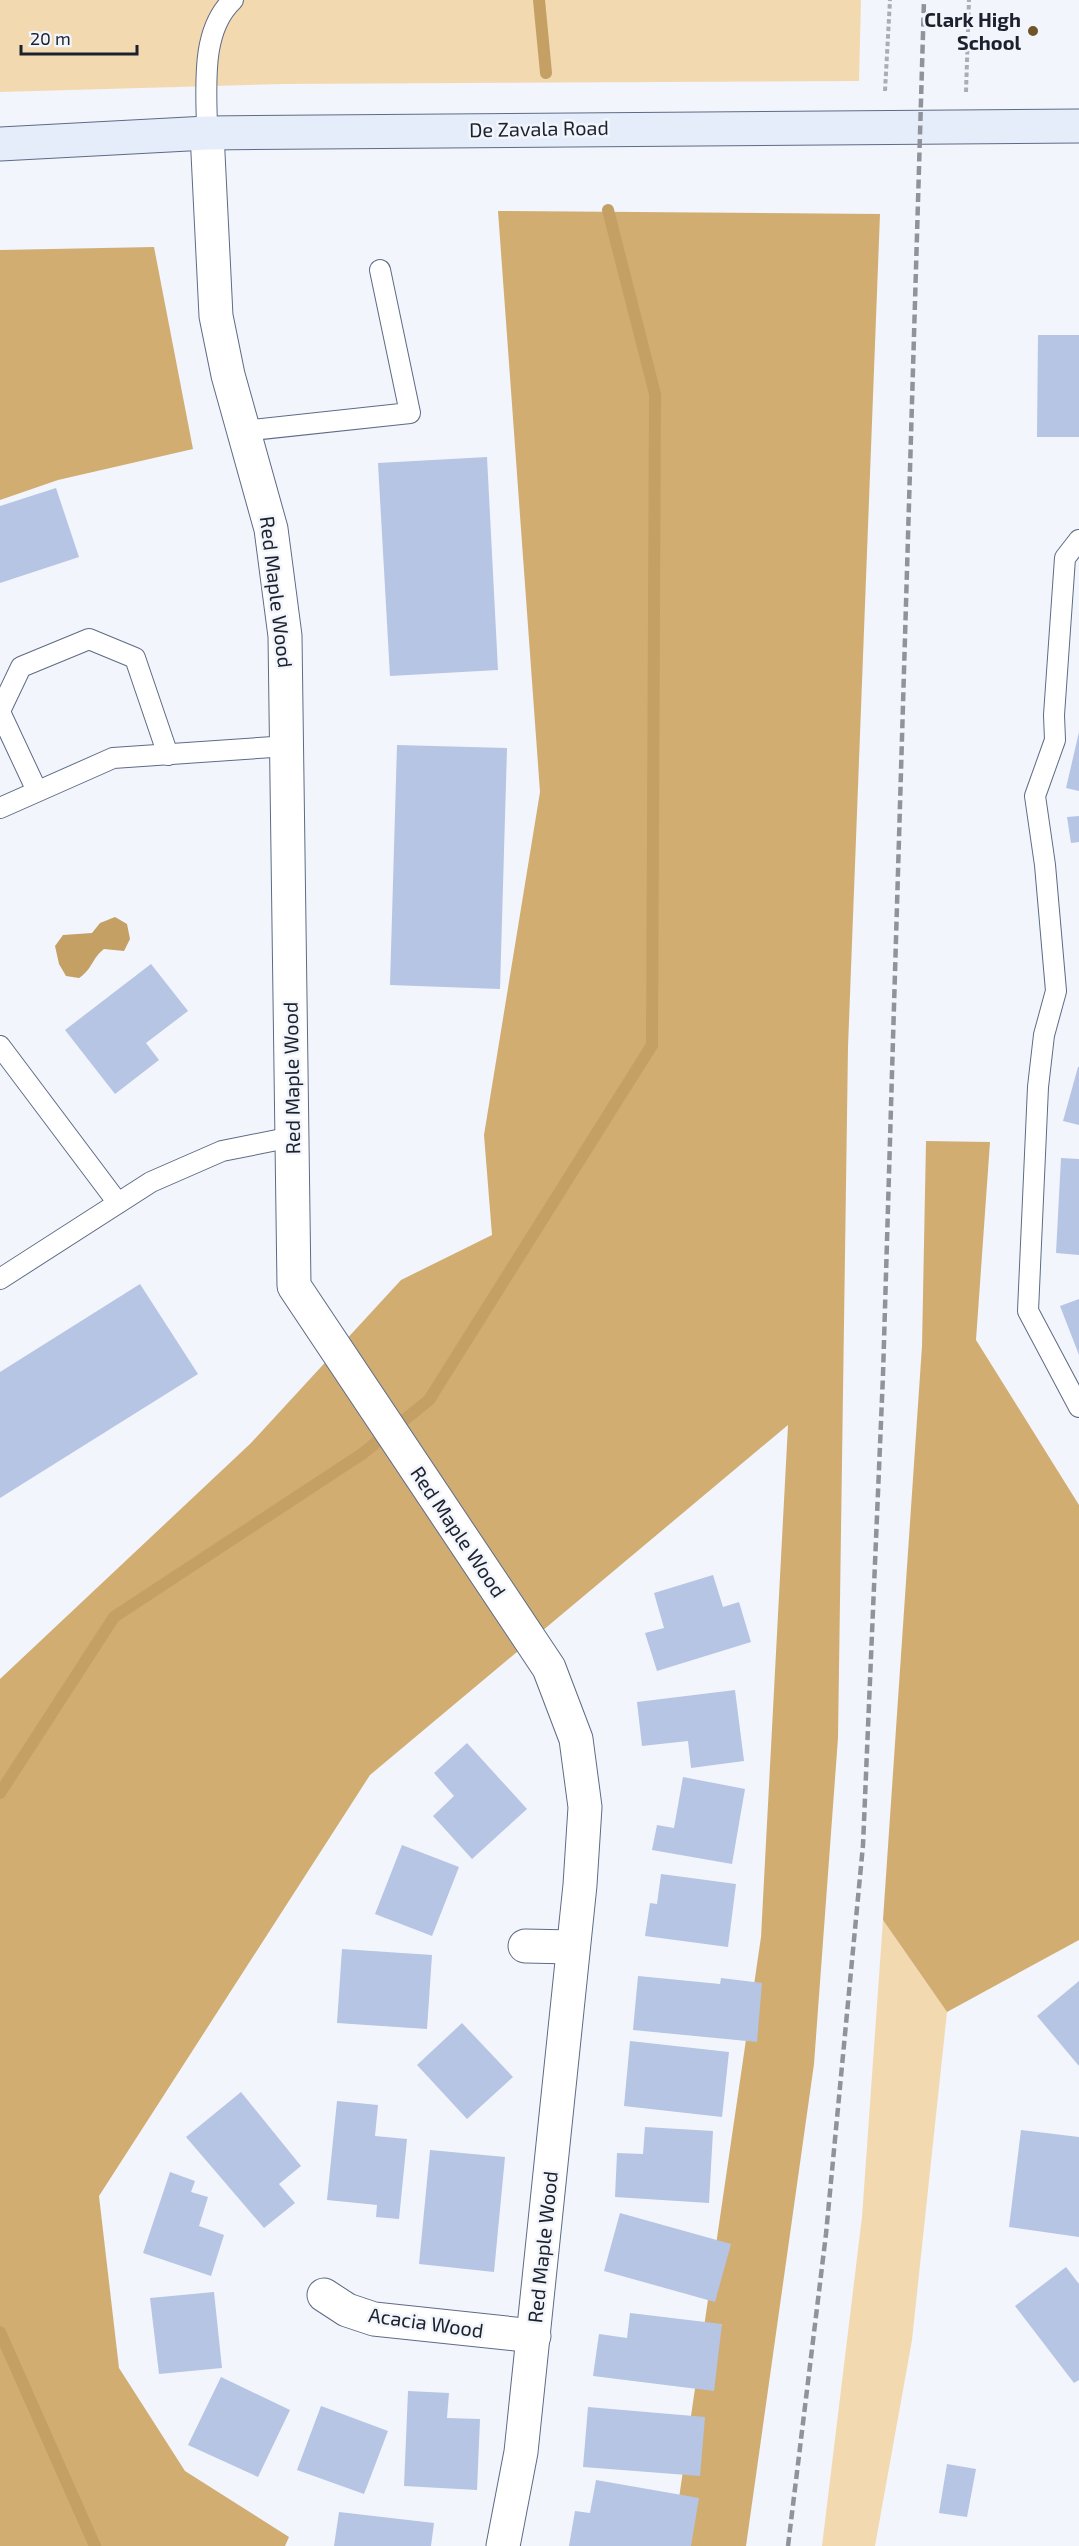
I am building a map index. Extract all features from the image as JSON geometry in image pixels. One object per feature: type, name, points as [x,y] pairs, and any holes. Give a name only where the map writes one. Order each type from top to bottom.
[{"type":"main road","name":"De Zavala Road","points":[[0,144],[207,133],[1079,126]]},
{"type":"street","name":"Red Maple Wood","points":[[207,133],[216,315],[228,375],[272,539],[285,636],[294,1286],[549,1668],[576,1739],[585,1807],[534,2336],[521,2451],[503,2546]]},
{"type":"street","points":[[525,1946],[573,1947]]},
{"type":"street","name":"Acacia Wood","points":[[324,2295],[347,2310],[374,2319],[534,2336]]},
{"type":"lane","points":[[207,133],[207,67],[211,41],[224,9],[233,0]]},
{"type":"lane","points":[[243,431],[410,413],[380,270]]},
{"type":"lane","points":[[1079,540],[1065,558],[1055,704],[1055,740],[1035,796],[1045,865],[1056,991],[1044,1035],[1038,1087],[1028,1311],[1079,1407]]},
{"type":"lane","points":[[37,791],[0,712],[21,667],[89,639],[135,658],[168,755]]},
{"type":"lane","points":[[0,808],[112,758],[288,746]]},
{"type":"lane","points":[[0,1046],[118,1203]]},
{"type":"lane","points":[[0,1279],[151,1182],[222,1151],[292,1137]]},
{"type":"path","points":[[883,128],[890,0]]},
{"type":"path","points":[[965,126],[969,0]]},
{"type":"shaded area","points":[[0,0],[861,0],[859,81],[283,84],[0,92]]},
{"type":"shaded area","points":[[498,211],[880,214],[848,1047],[838,1738],[814,2064],[746,2546],[672,2546],[761,1937],[788,1425],[370,1775],[99,2196],[119,2368],[185,2471],[289,2537],[285,2546],[0,2546],[0,1679],[251,1443],[401,1280],[492,1235],[484,1135],[540,792]]},
{"type":"shaded area","points":[[154,247],[193,449],[58,480],[0,500],[0,250]]},
{"type":"shaded area","points":[[115,917],[127,924],[130,939],[124,951],[104,949],[79,978],[66,976],[59,964],[55,946],[63,935],[92,933],[100,923]]},
{"type":"shaded area","points":[[926,1141],[990,1142],[976,1340],[1079,1505],[1079,1940],[947,2012],[883,1920],[922,1346]]},
{"type":"shaded area","points":[[883,1920],[947,2012],[912,2340],[875,2546],[822,2546],[862,2217]]},
{"type":"building","points":[[1038,335],[1079,335],[1079,437],[1037,437]]},
{"type":"building","points":[[487,457],[498,670],[390,676],[378,463]]},
{"type":"building","points":[[56,488],[79,557],[0,583],[0,506]]},
{"type":"building","points":[[1079,732],[1079,791],[1066,788]]},
{"type":"building","points":[[397,745],[507,748],[500,989],[390,985]]},
{"type":"building","points":[[1079,816],[1079,842],[1071,843],[1067,817]]},
{"type":"building","points":[[151,964],[188,1011],[146,1043],[159,1060],[115,1094],[65,1030]]},
{"type":"building","points":[[1079,1067],[1079,1125],[1063,1121]]},
{"type":"building","points":[[1061,1158],[1079,1159],[1079,1255],[1056,1253]]},
{"type":"building","points":[[140,1284],[198,1374],[0,1498],[0,1372]]},
{"type":"building","points":[[1079,1299],[1079,1355],[1060,1306]]},
{"type":"building","points":[[713,1575],[723,1607],[739,1602],[751,1642],[657,1671],[645,1633],[664,1628],[654,1593]]},
{"type":"building","points":[[735,1690],[744,1761],[691,1768],[688,1741],[642,1746],[637,1702]]},
{"type":"building","points":[[467,1743],[527,1809],[472,1859],[433,1816],[454,1796],[434,1773]]},
{"type":"building","points":[[683,1777],[745,1789],[732,1864],[652,1850],[657,1825],[674,1828]]},
{"type":"building","points":[[402,1845],[459,1867],[432,1936],[375,1914]]},
{"type":"building","points":[[661,1874],[736,1884],[728,1947],[645,1936],[650,1903],[657,1904]]},
{"type":"building","points":[[342,1949],[432,1955],[427,2029],[337,2023]]},
{"type":"building","points":[[638,1976],[720,1984],[721,1978],[762,1983],[757,2042],[633,2030]]},
{"type":"building","points":[[1079,1981],[1079,2066],[1037,2016]]},
{"type":"building","points":[[462,2023],[513,2077],[467,2119],[417,2065]]},
{"type":"building","points":[[630,2041],[729,2052],[722,2117],[624,2106]]},
{"type":"building","points":[[241,2092],[301,2166],[279,2184],[295,2203],[264,2228],[186,2137]]},
{"type":"building","points":[[337,2101],[378,2105],[375,2136],[407,2139],[399,2219],[376,2217],[377,2205],[327,2200]]},
{"type":"building","points":[[645,2127],[713,2131],[709,2203],[615,2197],[617,2153],[643,2154]]},
{"type":"building","points":[[1021,2130],[1079,2137],[1079,2237],[1009,2227]]},
{"type":"building","points":[[430,2150],[505,2157],[494,2272],[419,2264]]},
{"type":"building","points":[[170,2172],[195,2181],[191,2192],[208,2197],[199,2226],[224,2235],[211,2276],[143,2253]]},
{"type":"building","points":[[620,2213],[731,2244],[715,2302],[604,2271]]},
{"type":"building","points":[[1066,2267],[1079,2284],[1079,2380],[1074,2383],[1015,2306]]},
{"type":"building","points":[[214,2292],[222,2368],[159,2374],[150,2298]]},
{"type":"building","points":[[630,2313],[722,2324],[714,2391],[593,2376],[599,2334],[627,2338]]},
{"type":"building","points":[[221,2377],[290,2410],[258,2477],[188,2445]]},
{"type":"building","points":[[408,2391],[449,2393],[447,2418],[480,2419],[477,2490],[404,2486]]},
{"type":"building","points":[[321,2406],[388,2431],[364,2494],[297,2470]]},
{"type":"building","points":[[588,2407],[705,2417],[700,2476],[583,2467]]},
{"type":"building","points":[[947,2464],[976,2469],[967,2517],[939,2513]]},
{"type":"building","points":[[596,2480],[699,2498],[691,2546],[569,2546],[575,2511],[590,2513]]},
{"type":"building","points":[[339,2512],[434,2523],[431,2546],[334,2546]]},
{"type":"waterway","points":[[539,0],[546,73]]},
{"type":"waterway","points":[[0,1793],[114,1617],[362,1454],[429,1400],[652,1045],[655,394],[608,210]]},
{"type":"waterway","points":[[0,2332],[95,2546]]},
{"type":"railway","points":[[788,2546],[826,2234],[863,1845],[883,1375],[924,0]]},
{"type":"place","name":"Clark High School","points":[[1033,31]]}]
